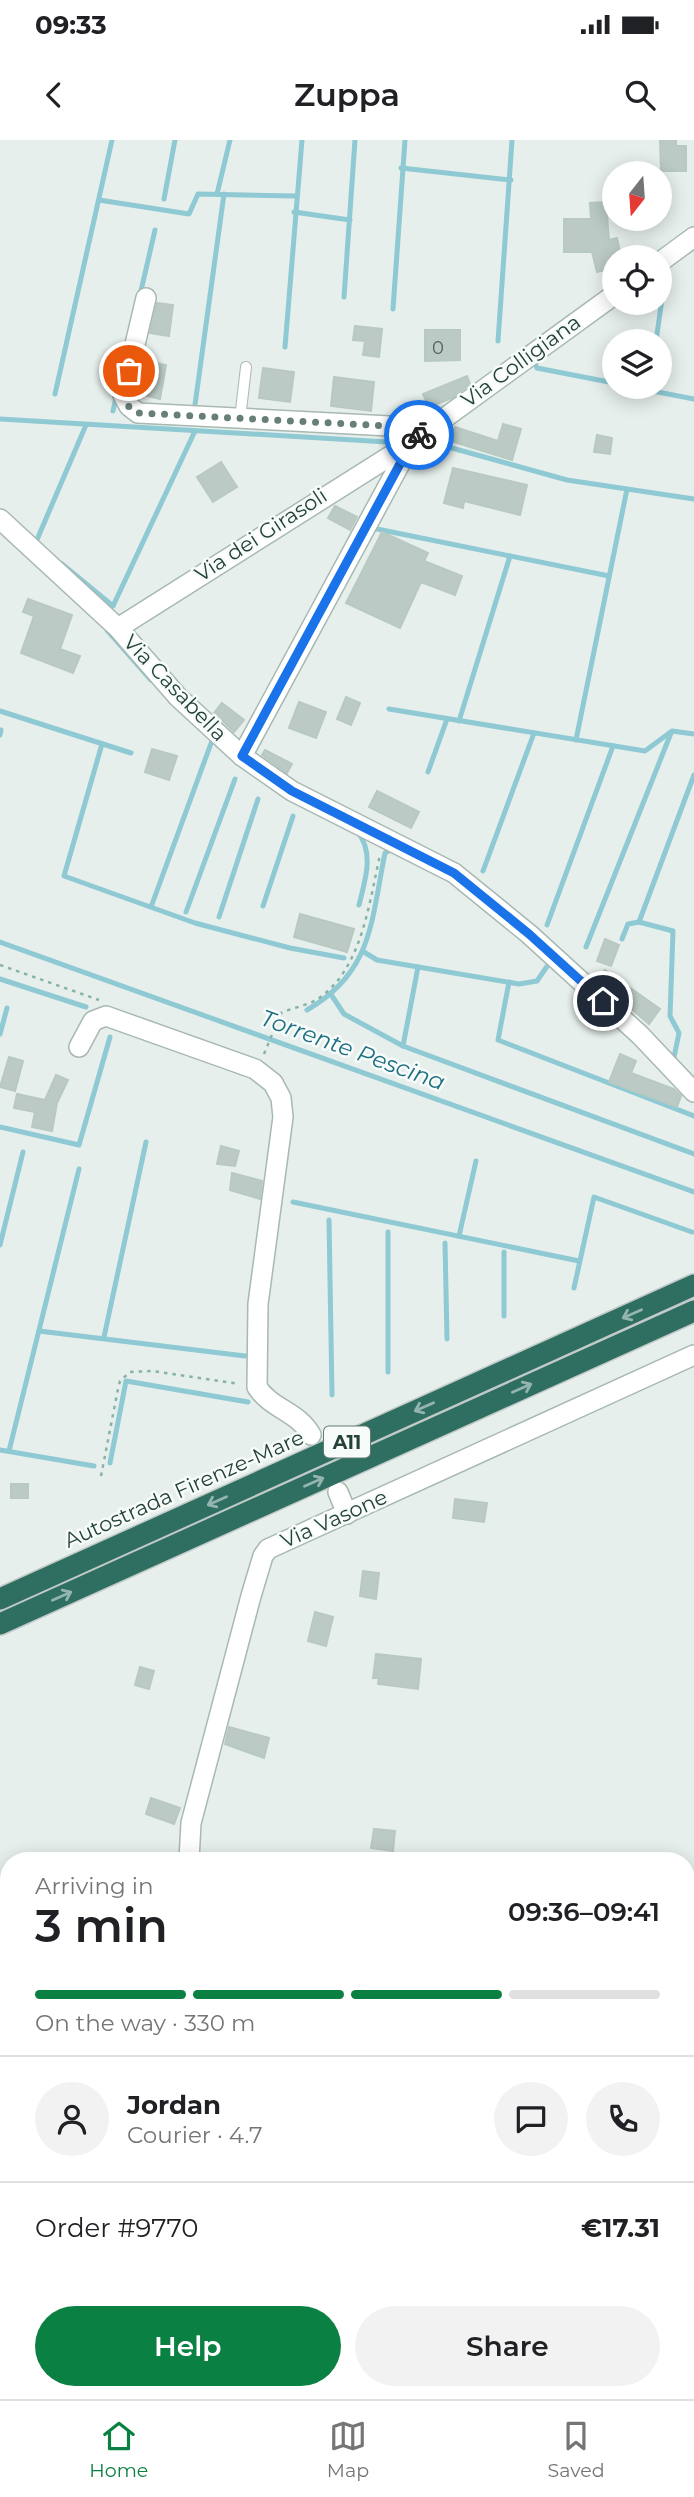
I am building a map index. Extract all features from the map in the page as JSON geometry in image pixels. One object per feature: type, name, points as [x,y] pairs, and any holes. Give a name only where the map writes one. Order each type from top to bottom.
[{"type":"highway","name":"Autostrada Firenze-Mare","points":[[0,1599],[694,1285]]},
{"type":"highway","name":"A11","points":[[0,1624],[694,1311]]},
{"type":"street","points":[[672,253],[694,237]]},
{"type":"street","points":[[146,298],[123,395],[128,406],[138,413],[428,428]]},
{"type":"street","name":"Via Colligiana","points":[[242,756],[401,462],[406,446],[602,304]]},
{"type":"street","name":"Via dei Girasoli","points":[[118,628],[406,446]]},
{"type":"street","name":"Via Casabella","points":[[0,519],[118,628],[178,697],[242,756],[292,791],[454,873],[529,934],[640,1034],[694,1092]]},
{"type":"street","points":[[79,1047],[93,1021],[106,1016],[256,1069],[278,1089],[283,1117],[261,1273],[257,1387],[263,1396],[306,1425],[311,1435]]},
{"type":"street","name":"Via Vasone","points":[[189,1852],[191,1823],[262,1556],[280,1543],[694,1355]]},
{"type":"street","points":[[338,1492],[347,1514]]},
{"type":"lane","points":[[239,420],[246,367]]},
{"type":"path","points":[[264,1055],[281,1013],[325,994],[346,969],[368,906],[380,854],[378,834]]},
{"type":"path","points":[[101,1476],[120,1381],[130,1372],[152,1371],[257,1387]]},
{"type":"building","points":[[660,140],[676,140],[676,146],[686,146],[686,171],[672,171],[672,161],[661,161]]},
{"type":"building","points":[[602,202],[602,231],[608,231],[609,240],[617,238],[618,245],[602,245],[602,271],[597,272],[592,252],[564,252],[564,219],[591,219],[590,203]]},
{"type":"building","points":[[157,303],[173,305],[169,336],[150,333]]},
{"type":"building","points":[[355,326],[382,329],[379,357],[363,355],[365,341],[353,340]]},
{"type":"building","points":[[425,330],[460,330],[460,360],[425,361]]},
{"type":"building","points":[[144,361],[166,365],[160,399],[136,393]]},
{"type":"building","points":[[263,368],[294,372],[290,402],[259,398]]},
{"type":"building","points":[[467,376],[470,384],[452,398],[429,407],[423,394]]},
{"type":"building","points":[[334,377],[374,382],[371,411],[331,406]]},
{"type":"building","points":[[503,424],[521,429],[512,460],[451,441],[455,427],[498,441]]},
{"type":"building","points":[[597,435],[612,438],[610,454],[594,452]]},
{"type":"building","points":[[221,462],[237,487],[213,502],[197,477]]},
{"type":"building","points":[[453,468],[527,485],[520,515],[464,501],[463,508],[444,503]]},
{"type":"building","points":[[335,506],[357,517],[350,530],[328,518]]},
{"type":"building","points":[[382,532],[428,553],[424,561],[462,576],[455,595],[421,582],[400,628],[346,603]]},
{"type":"building","points":[[28,599],[72,615],[60,649],[80,656],[73,673],[21,653],[34,616],[23,612]]},
{"type":"building","points":[[346,697],[360,703],[351,725],[337,719]]},
{"type":"building","points":[[299,702],[326,712],[316,738],[289,728]]},
{"type":"building","points":[[222,703],[244,720],[234,732],[214,713]]},
{"type":"building","points":[[152,749],[177,756],[169,780],[145,772]]},
{"type":"building","points":[[265,750],[292,764],[287,773],[262,755]]},
{"type":"building","points":[[377,791],[419,812],[411,828],[369,807]]},
{"type":"building","points":[[300,914],[354,929],[347,952],[294,937]]},
{"type":"building","points":[[605,939],[619,945],[611,966],[597,961]]},
{"type":"building","points":[[605,970],[660,1009],[649,1024],[598,980]]},
{"type":"building","points":[[620,1054],[636,1061],[631,1073],[674,1089],[681,1096],[677,1107],[609,1082]]},
{"type":"building","points":[[9,1057],[23,1061],[15,1091],[0,1087]]},
{"type":"building","points":[[56,1075],[68,1080],[57,1103],[52,1131],[32,1127],[35,1112],[14,1108],[17,1094],[45,1100]]},
{"type":"building","points":[[221,1146],[239,1151],[235,1166],[217,1164]]},
{"type":"building","points":[[232,1173],[262,1181],[260,1199],[230,1190]]},
{"type":"building","points":[[11,1484],[28,1484],[28,1498],[11,1498]]},
{"type":"building","points":[[455,1499],[487,1503],[484,1522],[453,1518]]},
{"type":"building","points":[[363,1571],[379,1573],[376,1599],[360,1596]]},
{"type":"building","points":[[315,1612],[333,1617],[326,1646],[308,1641]]},
{"type":"building","points":[[376,1654],[421,1659],[418,1689],[378,1684],[379,1678],[373,1678]]},
{"type":"building","points":[[140,1667],[154,1671],[149,1689],[135,1685]]},
{"type":"building","points":[[229,1727],[269,1738],[264,1758],[225,1744]]},
{"type":"building","points":[[151,1798],[180,1808],[174,1824],[146,1814]]},
{"type":"building","points":[[374,1829],[395,1831],[393,1851],[371,1848]]},
{"type":"waterway","points":[[55,394],[112,140]]},
{"type":"waterway","points":[[164,199],[175,140]]},
{"type":"waterway","points":[[217,194],[230,140]]},
{"type":"waterway","points":[[285,347],[302,140]]},
{"type":"waterway","points":[[344,297],[355,140]]},
{"type":"waterway","points":[[393,309],[405,140]]},
{"type":"waterway","points":[[498,341],[512,140]]},
{"type":"waterway","points":[[401,168],[511,180]]},
{"type":"waterway","points":[[99,200],[189,214],[198,194],[295,196]]},
{"type":"waterway","points":[[194,412],[224,194]]},
{"type":"waterway","points":[[294,212],[350,220]]},
{"type":"waterway","points":[[140,295],[155,230]]},
{"type":"waterway","points":[[658,329],[660,315]]},
{"type":"waterway","points":[[534,361],[537,368],[602,381]]},
{"type":"waterway","points":[[672,395],[694,399]]},
{"type":"waterway","points":[[113,411],[116,397]]},
{"type":"waterway","points":[[0,419],[387,442]]},
{"type":"waterway","points":[[36,542],[86,425]]},
{"type":"waterway","points":[[62,564],[113,606],[195,431]]},
{"type":"waterway","points":[[422,444],[441,445],[567,480],[694,499]]},
{"type":"waterway","points":[[576,740],[627,489]]},
{"type":"waterway","points":[[377,529],[609,576]]},
{"type":"waterway","points":[[459,721],[510,556]]},
{"type":"waterway","points":[[107,630],[151,680]]},
{"type":"waterway","points":[[389,709],[645,751],[672,731],[694,734]]},
{"type":"waterway","points":[[0,711],[131,753]]},
{"type":"waterway","points":[[428,772],[447,719]]},
{"type":"waterway","points":[[0,735],[1,730]]},
{"type":"waterway","points":[[483,871],[534,733]]},
{"type":"waterway","points":[[586,947],[671,733]]},
{"type":"waterway","points":[[151,907],[213,738]]},
{"type":"waterway","points":[[102,744],[64,876],[195,923],[290,948],[344,958]]},
{"type":"waterway","points":[[547,925],[613,746]]},
{"type":"waterway","points":[[639,922],[694,775]]},
{"type":"waterway","points":[[186,912],[235,779]]},
{"type":"waterway","points":[[219,917],[258,799]]},
{"type":"waterway","points":[[263,906],[293,816]]},
{"type":"waterway","points":[[357,831],[366,848],[367,857],[366,876],[359,905]]},
{"type":"waterway","points":[[307,1010],[329,995],[357,962],[372,923],[385,853],[394,848]]},
{"type":"waterway","points":[[622,939],[628,924],[639,922],[673,931],[670,1016],[679,1033],[673,1062]]},
{"type":"waterway","name":"Torrente Pescina","points":[[0,942],[694,1192]]},
{"type":"waterway","points":[[364,952],[377,960],[519,984],[537,981],[550,962]]},
{"type":"waterway","points":[[403,1046],[418,967]]},
{"type":"waterway","points":[[0,979],[86,1007]]},
{"type":"waterway","points":[[509,982],[498,1040],[694,1116]]},
{"type":"waterway","points":[[332,996],[344,1014],[403,1046],[694,1154]]},
{"type":"waterway","points":[[0,1034],[7,1008]]},
{"type":"waterway","points":[[0,1127],[79,1145],[110,1037]]},
{"type":"waterway","points":[[104,1337],[146,1142]]},
{"type":"waterway","points":[[0,1245],[23,1152]]},
{"type":"waterway","points":[[459,1236],[476,1161]]},
{"type":"waterway","points":[[9,1451],[79,1169]]},
{"type":"waterway","points":[[574,1288],[594,1197],[692,1232]]},
{"type":"waterway","points":[[293,1202],[579,1261]]},
{"type":"waterway","points":[[329,1220],[332,1395]]},
{"type":"waterway","points":[[388,1232],[388,1372]]},
{"type":"waterway","points":[[445,1243],[447,1339]]},
{"type":"waterway","points":[[504,1252],[504,1316]]},
{"type":"waterway","points":[[39,1331],[245,1356]]},
{"type":"waterway","points":[[110,1463],[126,1381],[248,1402]]},
{"type":"waterway","points":[[0,1450],[94,1466]]},
{"type":"way so far","points":[[129,371],[123,395],[128,406],[138,413],[428,428],[419,435]]},
{"type":"route","points":[[419,435],[406,446],[401,462],[242,756],[292,791],[454,873],[529,934],[603,1001]]}]
